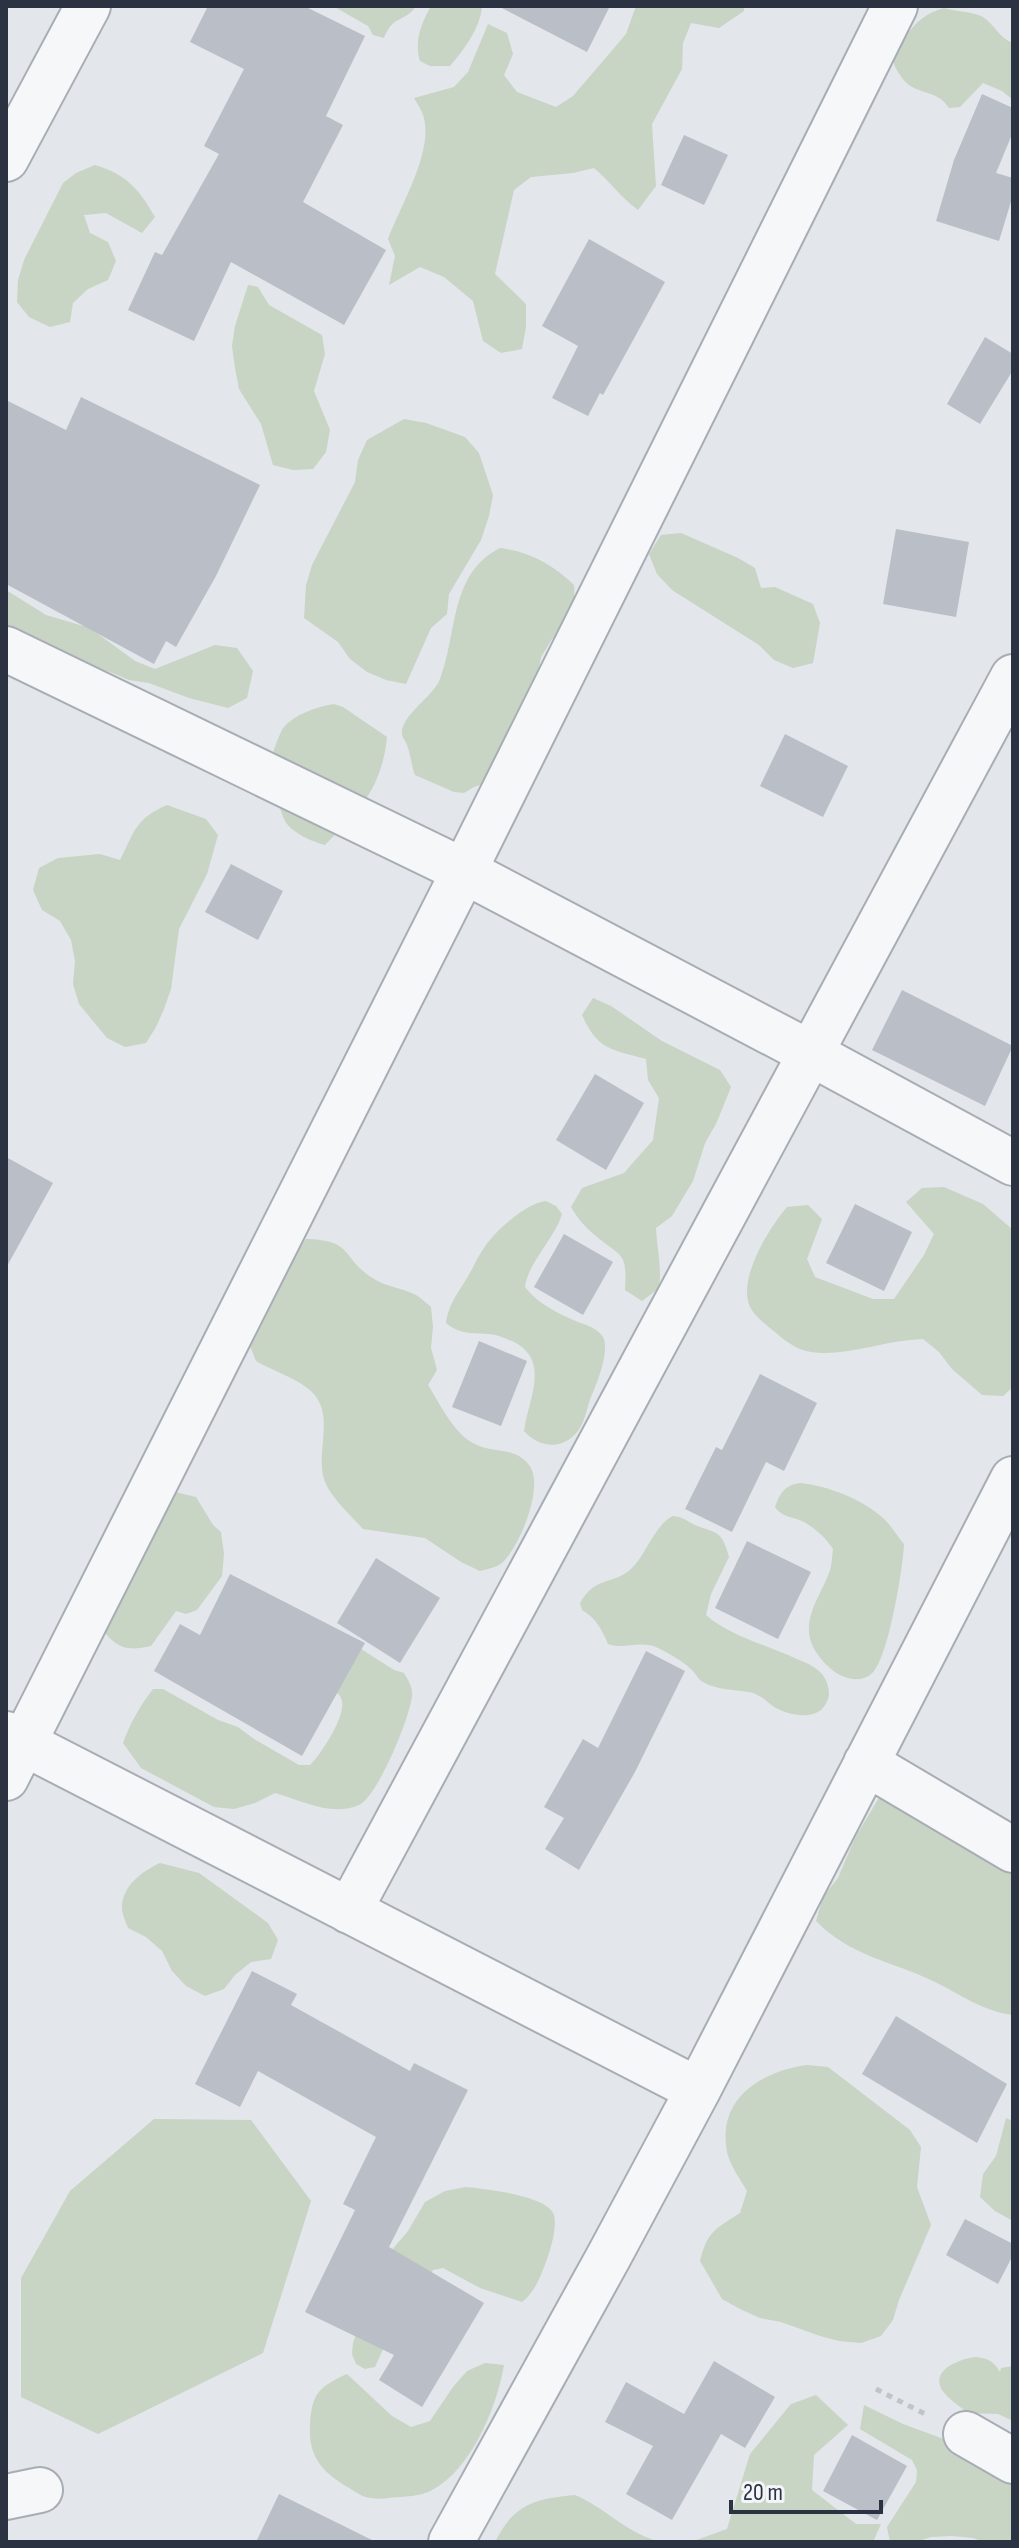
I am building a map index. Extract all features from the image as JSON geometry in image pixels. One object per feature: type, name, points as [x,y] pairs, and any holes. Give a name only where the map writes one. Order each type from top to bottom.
[{"type":"street","points":[[6,159],[88,6]]},
{"type":"street","points":[[698,2090],[349,1911],[12,1752],[464,871],[895,6]]},
{"type":"street","points":[[6,649],[464,871],[1013,1163]]},
{"type":"street","points":[[349,1911],[1013,677]]},
{"type":"street","points":[[451,2542],[698,2090],[1013,1479]]},
{"type":"street","points":[[866,1763],[1013,1850]]},
{"type":"street","points":[[966,2434],[1013,2461]]},
{"type":"green space","points":[[333,6],[416,6],[391,25],[384,38],[373,35],[368,26]]},
{"type":"green space","points":[[431,6],[482,6],[475,30],[450,66],[430,66],[420,61],[420,33]]},
{"type":"green space","points":[[636,6],[744,6],[744,11],[719,28],[691,23],[683,43],[682,69],[652,124],[656,186],[638,210],[594,168],[531,177],[514,190],[495,274],[526,304],[522,349],[501,353],[483,341],[473,301],[444,277],[420,267],[389,285],[395,256],[388,239],[414,178],[424,144],[423,115],[414,98],[454,87],[468,72],[488,24],[507,33],[513,54],[504,75],[517,92],[556,107],[573,96],[626,34]]},
{"type":"green space","points":[[944,8],[983,17],[1013,43],[1013,100],[1002,91],[983,83],[960,107],[949,108],[938,97],[905,82],[894,64],[896,52],[917,23],[926,15]]},
{"type":"green space","points":[[95,165],[131,184],[155,217],[142,233],[106,213],[84,215],[90,233],[108,242],[116,261],[108,280],[88,289],[73,303],[70,322],[50,327],[29,317],[17,302],[18,280],[24,260],[63,183]]},
{"type":"green space","points":[[248,285],[258,287],[269,305],[322,335],[325,354],[314,391],[330,430],[326,452],[313,469],[293,470],[273,465],[261,424],[239,389],[232,346]]},
{"type":"green space","points":[[404,419],[465,437],[479,453],[493,495],[481,540],[449,594],[447,614],[431,628],[406,684],[367,672],[350,659],[338,642],[304,618],[306,585],[312,565],[355,482],[358,460],[367,440]]},
{"type":"green space","points":[[681,533],[755,568],[761,588],[775,587],[813,604],[820,623],[813,663],[793,668],[774,660],[759,645],[672,590],[657,574],[649,554],[661,535]]},
{"type":"green space","points":[[500,548],[530,556],[558,571],[574,585],[573,605],[562,635],[552,639],[541,657],[536,688],[502,777],[464,793],[454,792],[415,775],[402,735],[403,727],[437,686],[463,588],[484,559]]},
{"type":"green space","points":[[6,590],[46,615],[90,628],[135,661],[155,669],[215,645],[237,648],[253,671],[247,698],[228,708],[110,672],[6,646]]},
{"type":"green space","points":[[334,704],[387,737],[374,785],[358,809],[325,845],[304,837],[284,819],[278,800],[273,756],[281,732],[288,723],[306,712]]},
{"type":"green space","points":[[167,805],[206,819],[218,835],[207,874],[179,929],[171,989],[164,1009],[146,1043],[125,1047],[107,1038],[79,1004],[73,984],[75,961],[71,940],[60,921],[42,910],[33,890],[39,868],[58,858],[100,854],[120,860],[142,821]]},
{"type":"green space","points":[[593,998],[611,1006],[662,1041],[720,1070],[731,1087],[705,1143],[693,1181],[672,1216],[656,1228],[659,1288],[642,1301],[625,1290],[622,1257],[589,1230],[571,1207],[582,1188],[624,1173],[653,1140],[659,1098],[648,1080],[646,1059],[606,1046],[588,1027],[582,1015]]},
{"type":"green space","points":[[944,1187],[983,1204],[1013,1230],[1013,1387],[1003,1396],[982,1395],[923,1339],[833,1353],[813,1352],[786,1341],[752,1311],[747,1296],[751,1269],[764,1240],[787,1207],[808,1205],[822,1219],[807,1259],[815,1277],[873,1299],[894,1299],[924,1255],[934,1234],[906,1202],[922,1188]]},
{"type":"green space","points":[[546,1201],[556,1206],[562,1214],[531,1269],[525,1287],[552,1309],[596,1330],[605,1343],[602,1367],[581,1426],[569,1440],[554,1445],[538,1442],[524,1431],[534,1369],[524,1349],[500,1336],[461,1331],[446,1323],[452,1302],[491,1239],[522,1212]]},
{"type":"green space","points":[[306,1239],[333,1243],[374,1279],[416,1295],[431,1307],[431,1348],[437,1370],[428,1385],[442,1409],[459,1432],[473,1443],[517,1455],[529,1465],[534,1487],[528,1515],[510,1554],[498,1565],[480,1571],[425,1538],[363,1529],[329,1490],[323,1475],[324,1420],[318,1400],[299,1382],[256,1361],[248,1341],[280,1276]]},
{"type":"green space","points":[[800,1483],[833,1490],[855,1499],[886,1521],[904,1544],[898,1590],[885,1647],[874,1671],[864,1678],[852,1679],[835,1672],[819,1656],[811,1641],[811,1616],[830,1570],[833,1549],[812,1527],[775,1507],[784,1490]]},
{"type":"green space","points":[[175,1492],[196,1497],[213,1525],[221,1532],[224,1554],[222,1576],[197,1610],[186,1614],[176,1611],[151,1646],[120,1646],[97,1624],[167,1497]]},
{"type":"green space","points":[[673,1516],[716,1533],[726,1547],[729,1557],[711,1594],[706,1615],[734,1633],[817,1669],[829,1692],[821,1710],[810,1715],[785,1712],[753,1693],[706,1684],[684,1663],[656,1647],[608,1644],[598,1625],[582,1610],[580,1603],[586,1594],[598,1584],[617,1578],[631,1569],[661,1525]]},
{"type":"green space","points":[[358,1647],[404,1673],[412,1693],[406,1721],[384,1772],[367,1799],[359,1805],[327,1808],[275,1793],[234,1809],[214,1807],[141,1768],[123,1743],[148,1695],[153,1689],[163,1689],[218,1720],[238,1727],[299,1765],[310,1765],[340,1717],[340,1696],[328,1688]]},
{"type":"green space","points":[[880,1796],[1013,1836],[1013,2015],[981,2006],[933,1981],[857,1950],[816,1921],[823,1897],[838,1878],[855,1838]]},
{"type":"green space","points":[[160,1863],[199,1873],[268,1923],[278,1940],[271,1959],[251,1962],[224,1989],[205,1996],[186,1986],[172,1971],[162,1951],[146,1937],[128,1928],[123,1913],[123,1900],[130,1886]]},
{"type":"green space","points":[[806,2065],[828,2067],[910,2130],[921,2147],[917,2187],[931,2225],[893,2320],[881,2336],[861,2343],[820,2336],[740,2309],[722,2299],[700,2261],[713,2232],[740,2213],[747,2191],[727,2152],[726,2133],[736,2103],[759,2081]]},
{"type":"green space","points":[[1006,2118],[1013,2121],[1013,2221],[995,2211],[980,2197],[983,2174],[996,2156]]},
{"type":"green space","points":[[154,2119],[251,2120],[311,2201],[263,2353],[98,2434],[21,2397],[21,2278],[70,2191]]},
{"type":"green space","points":[[466,2187],[528,2198],[540,2202],[554,2215],[552,2243],[534,2288],[522,2302],[480,2288],[443,2268],[433,2270],[384,2347],[375,2367],[365,2369],[356,2364],[352,2354],[353,2343],[380,2264],[408,2231],[425,2202],[445,2191]]},
{"type":"green space","points":[[975,2357],[990,2361],[1000,2372],[1001,2368],[1013,2366],[1013,2421],[998,2414],[967,2413],[942,2390],[939,2383],[943,2371],[955,2363]]},
{"type":"green space","points":[[485,2363],[504,2365],[488,2418],[459,2468],[432,2490],[409,2496],[368,2498],[339,2482],[314,2455],[310,2436],[311,2413],[315,2398],[330,2383],[347,2374],[392,2416],[411,2427],[430,2421],[467,2371]]},
{"type":"green space","points":[[816,2395],[848,2425],[814,2455],[812,2490],[856,2524],[881,2524],[873,2542],[691,2542],[727,2529],[750,2454],[791,2404]]},
{"type":"green space","points":[[864,2405],[941,2438],[1013,2475],[1013,2542],[984,2542],[952,2536],[931,2537],[916,2542],[890,2542],[887,2527],[916,2482],[917,2470],[912,2460],[860,2429]]},
{"type":"green space","points":[[575,2495],[627,2527],[661,2542],[495,2542],[518,2511],[537,2502]]},
{"type":"building","points":[[208,6],[304,6],[365,36],[326,116],[343,125],[303,202],[386,250],[344,325],[231,262],[194,341],[128,310],[155,252],[162,255],[219,154],[204,146],[244,69],[190,42]]},
{"type":"building","points":[[498,6],[610,6],[587,52]]},
{"type":"building","points":[[982,94],[1013,108],[1013,132],[996,173],[1013,178],[1013,195],[999,241],[936,221],[954,160]]},
{"type":"building","points":[[684,135],[728,155],[704,205],[661,185]]},
{"type":"building","points":[[589,239],[665,282],[603,395],[600,393],[588,416],[552,398],[578,346],[542,326]]},
{"type":"building","points":[[985,337],[1013,354],[1013,370],[980,424],[947,404]]},
{"type":"building","points":[[81,397],[260,485],[216,576],[176,647],[166,641],[154,664],[6,584],[6,400],[66,430]]},
{"type":"building","points":[[896,529],[969,542],[956,617],[883,604]]},
{"type":"building","points":[[785,734],[848,766],[823,817],[760,786]]},
{"type":"building","points":[[231,864],[283,891],[258,940],[205,912]]},
{"type":"building","points":[[902,990],[1013,1046],[985,1106],[872,1050]]},
{"type":"building","points":[[595,1074],[644,1103],[606,1170],[556,1140]]},
{"type":"building","points":[[6,1157],[53,1183],[6,1268]]},
{"type":"building","points":[[855,1204],[912,1232],[884,1291],[826,1263]]},
{"type":"building","points":[[564,1234],[613,1262],[583,1315],[534,1287]]},
{"type":"building","points":[[479,1341],[527,1361],[501,1426],[452,1407]]},
{"type":"building","points":[[760,1374],[817,1403],[784,1471],[766,1462],[732,1532],[685,1509],[716,1447],[722,1450]]},
{"type":"building","points":[[747,1541],[811,1572],[778,1639],[715,1608]]},
{"type":"building","points":[[376,1558],[440,1598],[400,1663],[337,1623]]},
{"type":"building","points":[[230,1574],[365,1643],[302,1756],[154,1671],[180,1624],[200,1635]]},
{"type":"building","points":[[646,1651],[685,1671],[635,1772],[579,1870],[545,1849],[564,1818],[544,1807],[583,1739],[598,1748]]},
{"type":"building","points":[[252,1971],[297,1994],[291,2005],[410,2071],[414,2063],[468,2090],[389,2247],[484,2303],[422,2407],[379,2380],[394,2355],[305,2312],[355,2210],[343,2204],[376,2137],[258,2071],[240,2107],[195,2084]]},
{"type":"building","points":[[896,2016],[1007,2084],[977,2143],[862,2074]]},
{"type":"building","points":[[965,2219],[1013,2244],[1013,2255],[998,2284],[946,2255]]},
{"type":"building","points":[[714,2361],[775,2397],[745,2448],[721,2434],[672,2520],[626,2494],[653,2446],[605,2422],[626,2382],[684,2414]]},
{"type":"building","points":[[852,2435],[907,2466],[877,2520],[823,2491]]},
{"type":"building","points":[[279,2494],[376,2542],[256,2542]]}]
